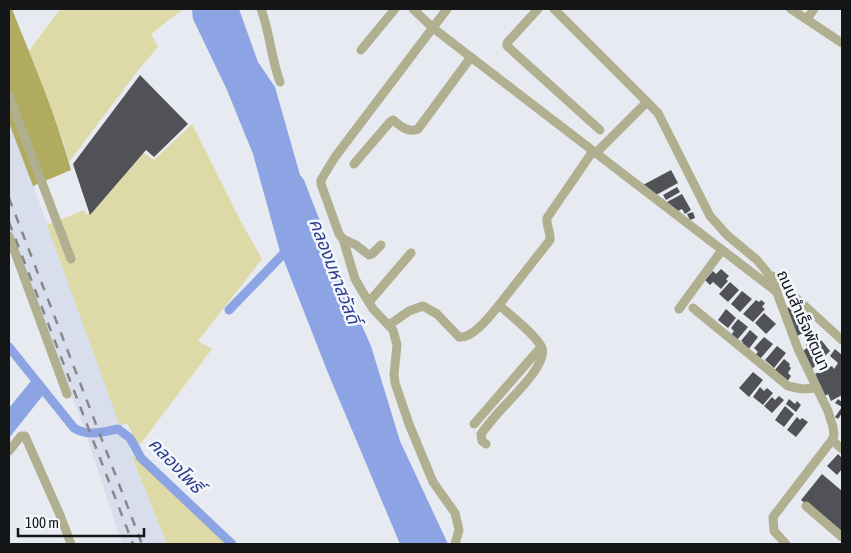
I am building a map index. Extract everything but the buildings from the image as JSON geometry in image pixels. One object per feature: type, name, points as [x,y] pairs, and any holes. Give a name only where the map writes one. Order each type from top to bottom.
[{"type":"street","points":[[261,9],[280,82]]},
{"type":"street","points":[[361,50],[395,9]]},
{"type":"street","points":[[412,9],[433,28],[777,292]]},
{"type":"street","points":[[448,9],[335,157],[321,180],[356,279],[369,302],[392,330],[397,345],[396,383],[433,482],[455,513],[459,530],[455,544]]},
{"type":"street","points":[[538,9],[507,46],[600,130]]},
{"type":"street","name":"ถนนสำเร็จพัฒนา","points":[[554,9],[658,113],[710,216],[727,235],[766,270],[777,292],[798,349],[828,411],[833,427],[834,435],[832,440]]},
{"type":"street","points":[[791,9],[842,43]]},
{"type":"street","points":[[806,19],[814,9]]},
{"type":"street","points":[[354,164],[393,120],[408,130],[418,129],[471,57]]},
{"type":"street","points":[[9,96],[71,259]]},
{"type":"street","points":[[389,325],[409,311],[423,306],[431,309],[459,337],[463,337],[476,330],[499,305],[550,240],[551,235],[546,224],[547,218],[595,152],[647,102]]},
{"type":"street","points":[[9,236],[13,261],[67,394]]},
{"type":"street","points":[[343,239],[369,254],[372,254],[381,245]]},
{"type":"street","points":[[679,309],[722,250]]},
{"type":"street","points":[[369,302],[411,253]]},
{"type":"street","points":[[766,270],[842,340]]},
{"type":"street","points":[[486,444],[482,440],[481,434],[520,390],[541,361],[543,353],[541,347],[499,305]]},
{"type":"street","points":[[693,308],[788,386],[802,389],[817,388]]},
{"type":"street","points":[[474,424],[541,347]]},
{"type":"street","points":[[833,427],[842,422]]},
{"type":"street","points":[[9,451],[21,436],[25,436],[71,544]]},
{"type":"street","points":[[786,544],[774,531],[773,517],[832,440],[842,449]]},
{"type":"street","points":[[806,506],[842,537]]},
{"type":"shaded area","points":[[9,9],[12,9],[44,89],[71,170],[33,186],[9,123]]},
{"type":"shaded area","points":[[60,9],[183,9],[151,34],[158,47],[139,69],[69,162],[63,140],[29,51]]},
{"type":"shaded area","points":[[9,123],[107,390],[167,544],[122,544],[84,428],[9,232]]},
{"type":"shaded area","points":[[192,124],[240,220],[262,259],[198,341],[212,349],[139,446],[127,423],[120,426],[47,225],[84,210],[87,215],[142,152],[154,160]]},
{"type":"shaded area","points":[[131,454],[228,544],[167,544]]},
{"type":"water","name":"คลองมหาสวัสดิ์","points":[[192,9],[239,9],[258,62],[275,87],[300,175],[304,180],[353,306],[371,346],[400,441],[448,544],[400,544],[328,373],[279,248],[253,154],[227,90],[193,19]]},
{"type":"water","points":[[31,381],[44,394],[9,438],[9,408]]},
{"type":"waterway","points":[[229,310],[290,247]]},
{"type":"waterway","name":"คลองโพธิ์","points":[[9,347],[74,428],[90,433],[118,429],[130,438],[141,458],[232,544]]},
{"type":"railway","points":[[9,198],[142,544]]},
{"type":"railway","points":[[9,222],[133,544]]}]
